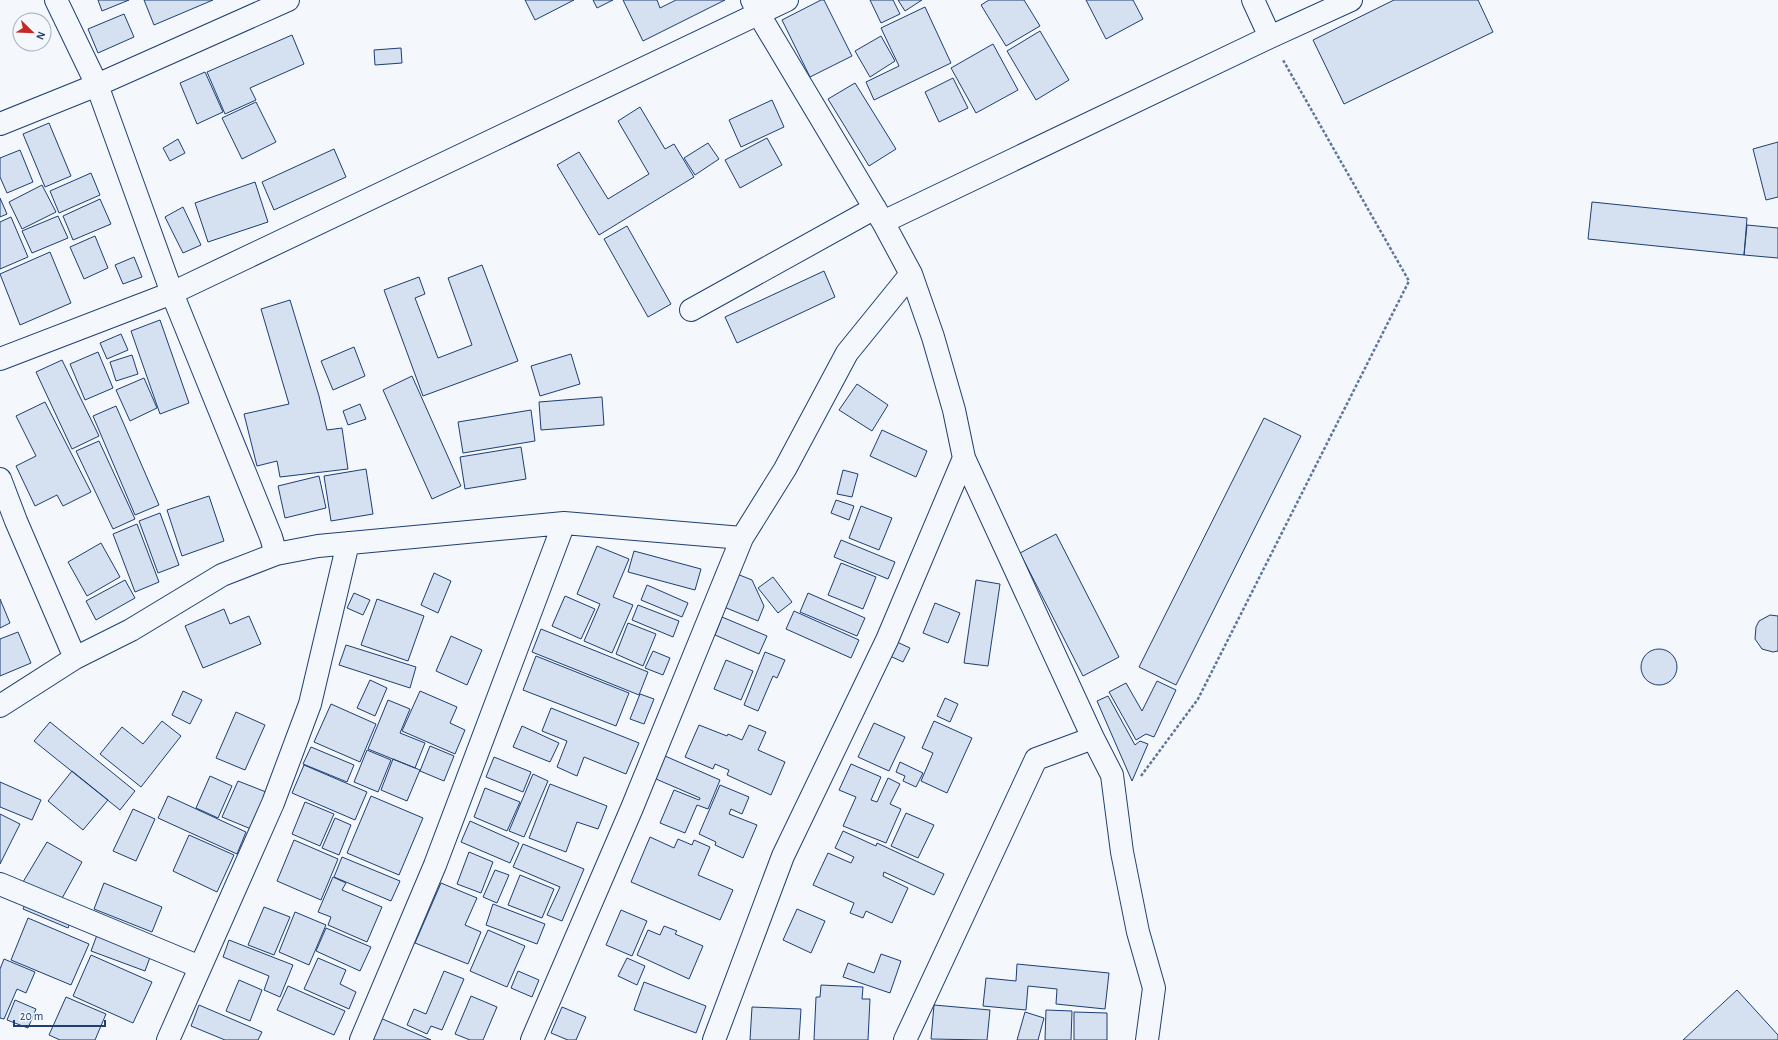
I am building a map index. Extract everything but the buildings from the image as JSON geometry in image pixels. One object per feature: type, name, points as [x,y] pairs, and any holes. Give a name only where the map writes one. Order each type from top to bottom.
[{"type":"street","points":[[56,0],[96,85],[172,293],[271,537],[276,554]]},
{"type":"street","points":[[0,124],[96,85],[288,0]]},
{"type":"street","points":[[0,359],[172,293],[755,7],[787,0]]},
{"type":"street","points":[[1253,0],[1270,37]]},
{"type":"street","points":[[691,310],[879,215],[1351,0]]},
{"type":"street","points":[[755,7],[879,215],[911,274],[954,410],[964,458],[1093,738],[1112,775],[1122,852],[1138,932],[1154,988],[1147,1040]]},
{"type":"street","points":[[532,1040],[632,808],[742,538],[785,469],[847,353],[911,274]]},
{"type":"street","points":[[714,1040],[783,856],[887,640],[964,458]]},
{"type":"street","points":[[0,479],[16,521],[75,658]]},
{"type":"street","points":[[0,706],[75,658],[131,630],[222,575],[276,554],[318,546],[564,523],[742,538]]},
{"type":"street","points":[[361,1040],[434,865],[564,523]]},
{"type":"street","points":[[168,1040],[273,803],[310,704],[348,543]]},
{"type":"street","points":[[905,1040],[1036,759],[1093,738]]},
{"type":"street","points":[[0,884],[200,967]]},
{"type":"path","points":[[1116,809],[1198,699],[1409,281],[1270,37]]}]
